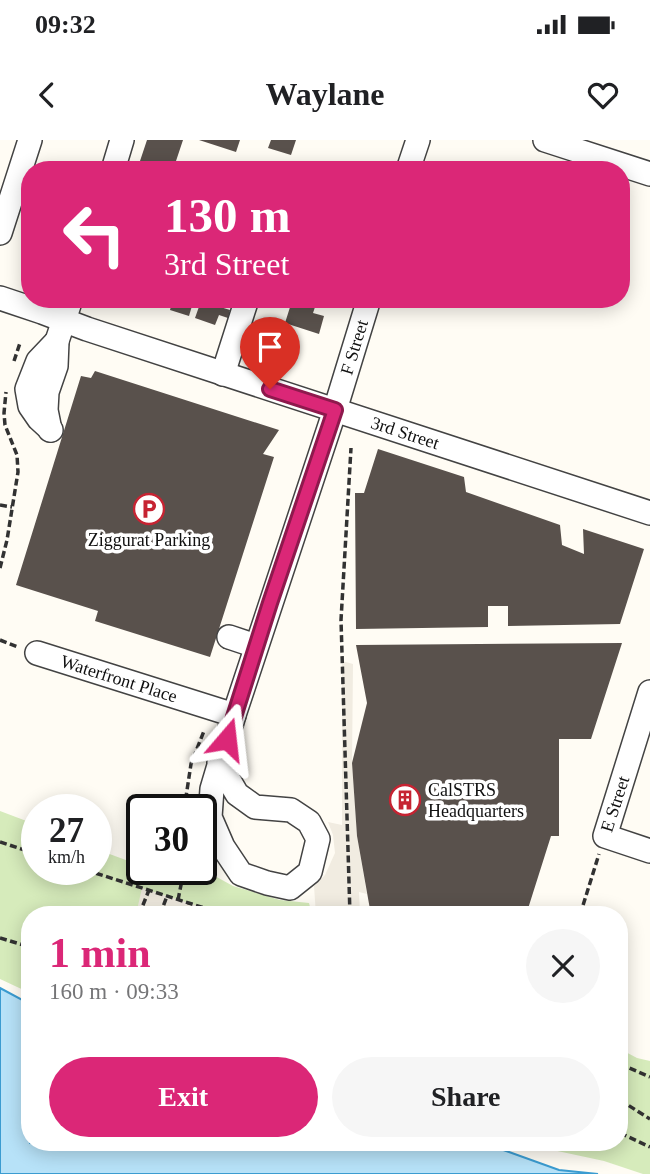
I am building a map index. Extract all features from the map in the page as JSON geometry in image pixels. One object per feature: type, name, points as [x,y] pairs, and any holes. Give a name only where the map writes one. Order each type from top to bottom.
[{"type":"street","points":[[23,161],[30,140]]},
{"type":"street","points":[[116,161],[122,140]]},
{"type":"street","points":[[411,161],[418,140]]},
{"type":"street","points":[[545,140],[610,161]]},
{"type":"street","points":[[0,233],[21,168]]},
{"type":"street","points":[[630,168],[650,174]]},
{"type":"street","name":"3rd Street","points":[[0,298],[21,305]]},
{"type":"street","name":"3rd Street","points":[[29,308],[650,513]]},
{"type":"street","points":[[223,374],[244,308]]},
{"type":"street","name":"F Street","points":[[234,715],[366,308]]},
{"type":"street","points":[[57,433],[46,410],[47,392],[56,366],[64,320]]},
{"type":"street","points":[[229,637],[256,646]]},
{"type":"street","name":"Waterfront Place","points":[[37,653],[234,715]]},
{"type":"street","name":"E Street","points":[[605,836],[650,692]]},
{"type":"street","points":[[219,763],[237,794],[255,807],[291,810],[309,822],[318,839],[310,872],[290,888],[241,874],[223,847],[210,817],[212,789],[219,763],[234,715]]},
{"type":"street","points":[[605,836],[650,851]]},
{"type":"path","points":[[13,367],[20,343]]},
{"type":"path","points":[[0,568],[18,472],[17,454],[5,425],[7,384]]},
{"type":"path","points":[[351,448],[341,620],[351,906]]},
{"type":"path","points":[[0,505],[12,508]]},
{"type":"path","points":[[186,794],[191,764],[204,731]]},
{"type":"path","name":"E Street","points":[[583,906],[605,836]]},
{"type":"path","points":[[0,842],[21,849]]},
{"type":"path","points":[[112,878],[196,906]]},
{"type":"path","points":[[178,900],[181,885]]},
{"type":"path","points":[[143,906],[149,890]]},
{"type":"path","points":[[163,906],[167,895]]},
{"type":"path","points":[[0,938],[21,944]]},
{"type":"path","points":[[628,1067],[650,1077]]},
{"type":"path","points":[[628,1105],[650,1119]]},
{"type":"path","points":[[628,1137],[650,1147]]},
{"type":"green space","points":[[0,811],[21,819],[21,885],[112,885],[112,855],[126,860],[126,885],[217,885],[217,877],[233,886],[280,900],[309,903],[310,906],[21,906],[21,989],[0,979]]},
{"type":"green space","points":[[628,1053],[650,1061],[650,1174],[557,1151],[628,1151]]},
{"type":"shaded area","points":[[342,661],[353,664],[352,763],[357,836],[367,894],[359,892],[360,906],[315,906],[314,886],[325,875],[335,853],[328,822],[342,825]]},
{"type":"shaded area","points":[[142,888],[198,906],[138,906]]},
{"type":"water","points":[[0,988],[21,999],[21,1151],[506,1151],[559,1170],[598,1174],[0,1174]]},
{"type":"building","points":[[147,140],[183,140],[176,161],[140,161]]},
{"type":"building","points":[[199,140],[240,140],[236,152]]},
{"type":"building","points":[[271,140],[296,140],[291,155],[268,148]]},
{"type":"building","points":[[171,308],[191,308],[189,316]]},
{"type":"building","points":[[199,308],[230,310],[228,318],[219,315],[215,325],[195,318]]},
{"type":"building","points":[[290,308],[315,308],[313,313],[324,316],[319,334],[285,323]]},
{"type":"building","name":"Ziggurat Parking","points":[[95,371],[279,430],[263,454],[274,457],[210,657],[95,621],[98,611],[16,585],[81,376],[91,378]]},
{"type":"building","points":[[378,449],[464,477],[466,492],[560,525],[562,545],[584,554],[583,529],[644,549],[620,624],[508,626],[508,606],[488,606],[488,627],[356,629],[355,493],[364,493]]},
{"type":"building","points":[[622,643],[591,739],[559,739],[559,836],[551,836],[529,906],[369,906],[357,836],[352,763],[367,703],[356,645]]},
{"type":"place","name":"Ziggurat Parking","points":[[149,509]]},
{"type":"place","name":"CalSTRS Headquarters","points":[[405,800]]},
{"type":"route","points":[[227,739],[335,410],[270,389]]}]
